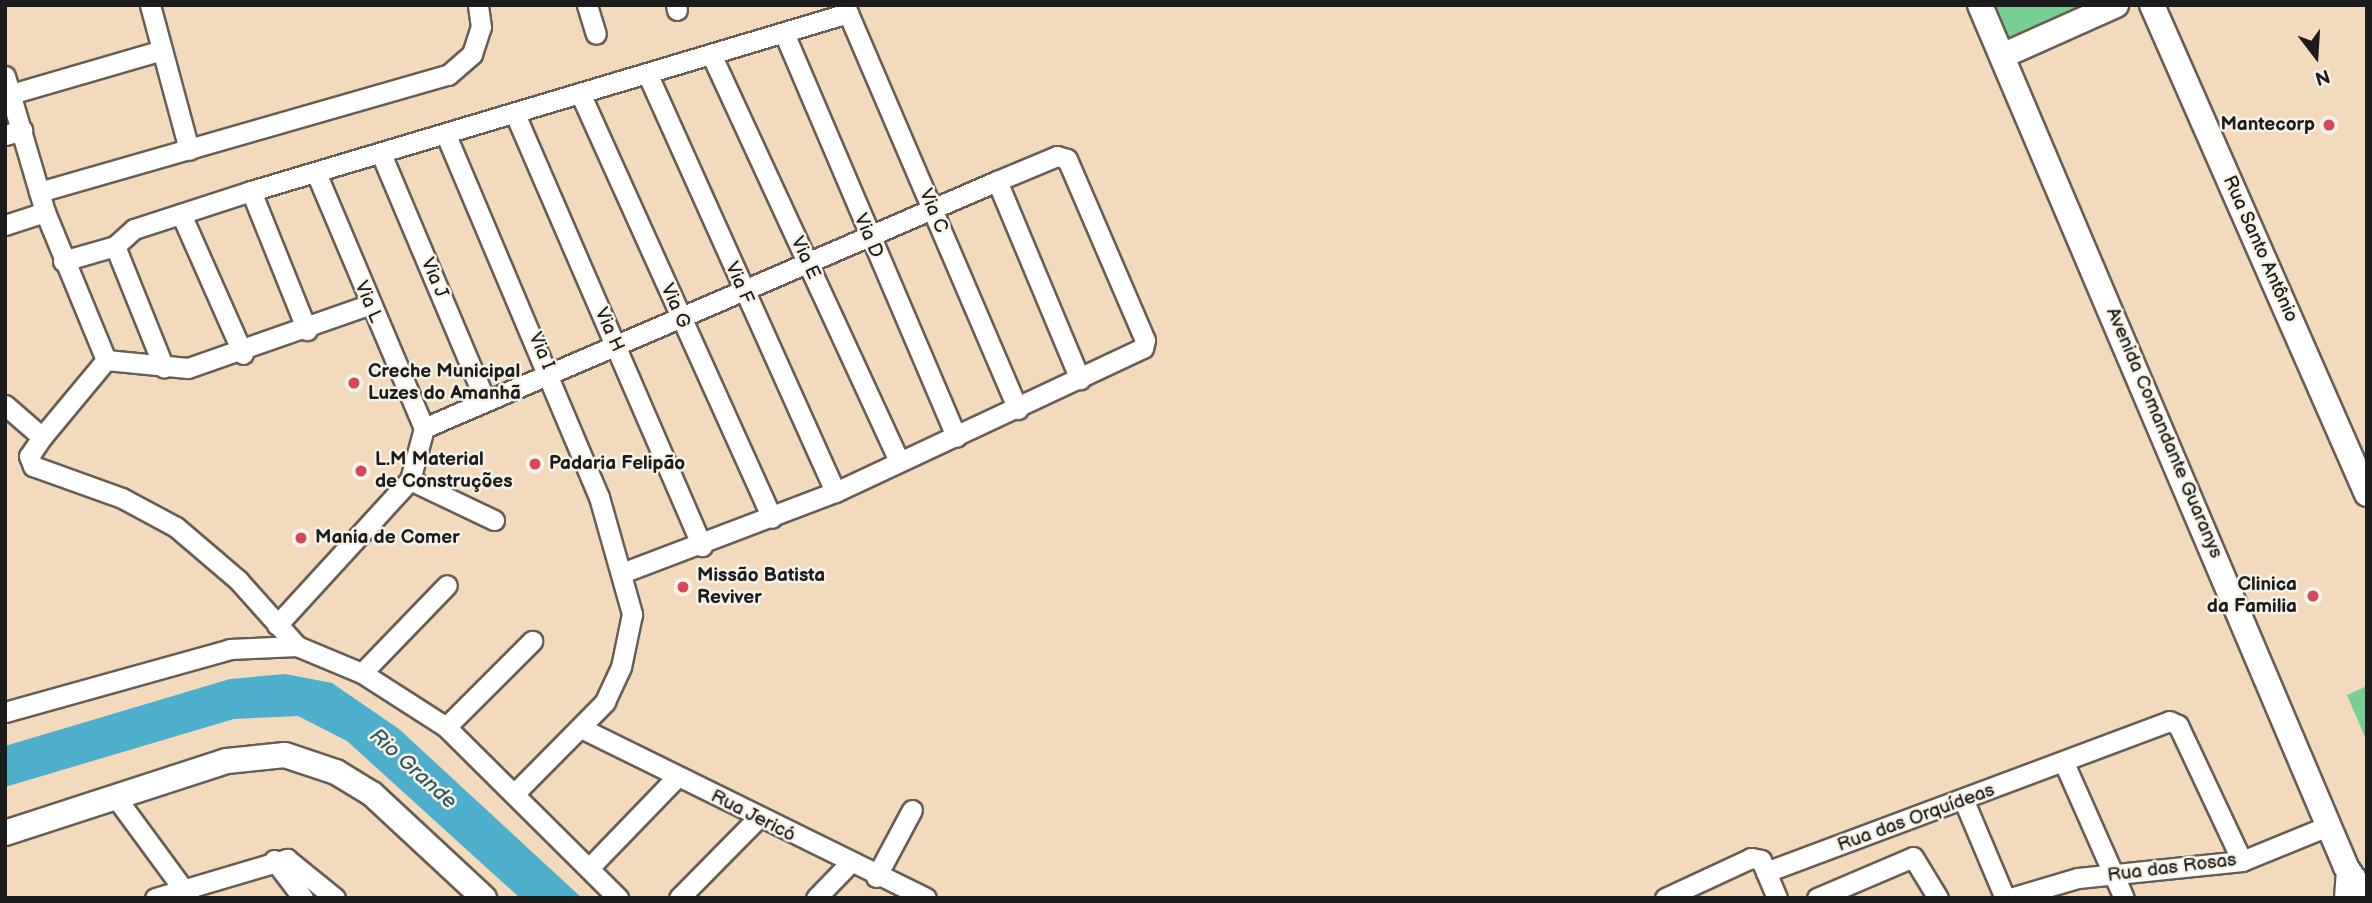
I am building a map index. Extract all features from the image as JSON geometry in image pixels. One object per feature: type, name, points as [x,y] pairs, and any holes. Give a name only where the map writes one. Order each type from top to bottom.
[{"type":"street","points":[[150,5],[189,150]]},
{"type":"street","points":[[39,191],[448,75],[472,54],[481,27],[478,5]]},
{"type":"street","points":[[587,5],[596,34]]},
{"type":"street","name":"Avenida Comandante Guaranys","points":[[1980,5],[2346,867],[2367,898]]},
{"type":"street","points":[[2002,56],[2116,5]]},
{"type":"street","name":"Rua Santo Antônio","points":[[2152,5],[2367,494]]},
{"type":"street","name":"Via C","points":[[784,33],[848,13],[1018,410]]},
{"type":"street","points":[[63,261],[116,246],[134,229],[251,191],[382,156],[580,93],[784,33]]},
{"type":"street","name":"Via D","points":[[784,33],[867,236],[956,437]]},
{"type":"street","points":[[106,360],[63,261],[39,191],[14,133],[8,85],[162,50]]},
{"type":"street","name":"Via E","points":[[711,54],[900,461]]},
{"type":"street","name":"Via F","points":[[647,73],[835,492]]},
{"type":"street","name":"Via G","points":[[580,93],[772,518]]},
{"type":"street","name":"Via H","points":[[515,114],[702,546]]},
{"type":"street","name":"Via I","points":[[446,135],[550,373],[624,572],[632,614],[628,645],[605,702],[583,729],[517,791]]},
{"type":"street","name":"Via J","points":[[382,156],[485,400]]},
{"type":"street","points":[[277,625],[410,480],[424,428],[932,208],[1065,157],[1146,343],[1018,410],[835,492],[702,546],[624,572]]},
{"type":"street","name":"Via L","points":[[317,175],[368,305],[424,428]]},
{"type":"street","points":[[997,181],[1080,379]]},
{"type":"street","points":[[251,191],[307,330]]},
{"type":"street","points":[[5,225],[45,212]]},
{"type":"street","points":[[181,214],[243,354]]},
{"type":"street","points":[[116,246],[164,368]]},
{"type":"street","points":[[106,360],[164,368],[243,354],[368,305]]},
{"type":"street","points":[[106,360],[41,437],[30,463],[160,516],[238,580],[297,646],[362,673],[446,727],[517,791],[618,898]]},
{"type":"street","points":[[5,405],[41,437]]},
{"type":"street","points":[[410,480],[494,520]]},
{"type":"street","points":[[362,673],[447,585]]},
{"type":"street","points":[[446,727],[532,641]]},
{"type":"street","points":[[5,712],[218,652],[297,646]]},
{"type":"street","name":"Rua das Orquídeas","points":[[1766,872],[2065,765],[2175,722],[2242,861]]},
{"type":"street","name":"Rua Jericó","points":[[583,729],[757,819],[876,877],[926,898]]},
{"type":"street","points":[[5,833],[117,799],[227,761],[285,755],[309,760],[373,794],[484,898]]},
{"type":"street","points":[[2065,765],[2124,898]]},
{"type":"street","points":[[589,868],[677,777]]},
{"type":"street","points":[[117,799],[187,894]]},
{"type":"street","name":"Rua das Rosas","points":[[1964,801],[2008,898],[2115,877],[2242,861],[2330,825]]},
{"type":"street","points":[[876,877],[912,810]]},
{"type":"street","points":[[679,898],[757,819]]},
{"type":"street","points":[[1817,898],[1913,857],[1938,898]]},
{"type":"street","points":[[1677,895],[1751,858],[1761,860],[1777,898]]},
{"type":"street","points":[[274,860],[303,898]]},
{"type":"street","points":[[155,898],[187,894],[274,860],[298,864],[335,898]]},
{"type":"street","points":[[816,898],[849,864]]},
{"type":"street","points":[[2344,898],[2346,867]]},
{"type":"green space","points":[[1985,5],[2089,5],[2002,42]]},
{"type":"green space","points":[[2367,686],[2367,742],[2347,695]]},
{"type":"water","name":"Rio Grande","points":[[285,674],[332,683],[399,729],[582,898],[520,898],[347,741],[298,716],[234,719],[5,787],[5,746],[230,679]]},
{"type":"place","name":"Mantecorp","points":[[2329,125]]},
{"type":"place","name":"Creche Municipal Luzes do Amanhã","points":[[354,383]]},
{"type":"place","name":"Padaria Felipão","points":[[535,464]]},
{"type":"place","name":"L.M Material de Construções","points":[[361,471]]},
{"type":"place","name":"Mania de Comer","points":[[301,538]]},
{"type":"place","name":"Missão Batista Reviver","points":[[683,587]]},
{"type":"place","name":"Clinica da Familia","points":[[2313,596]]}]
